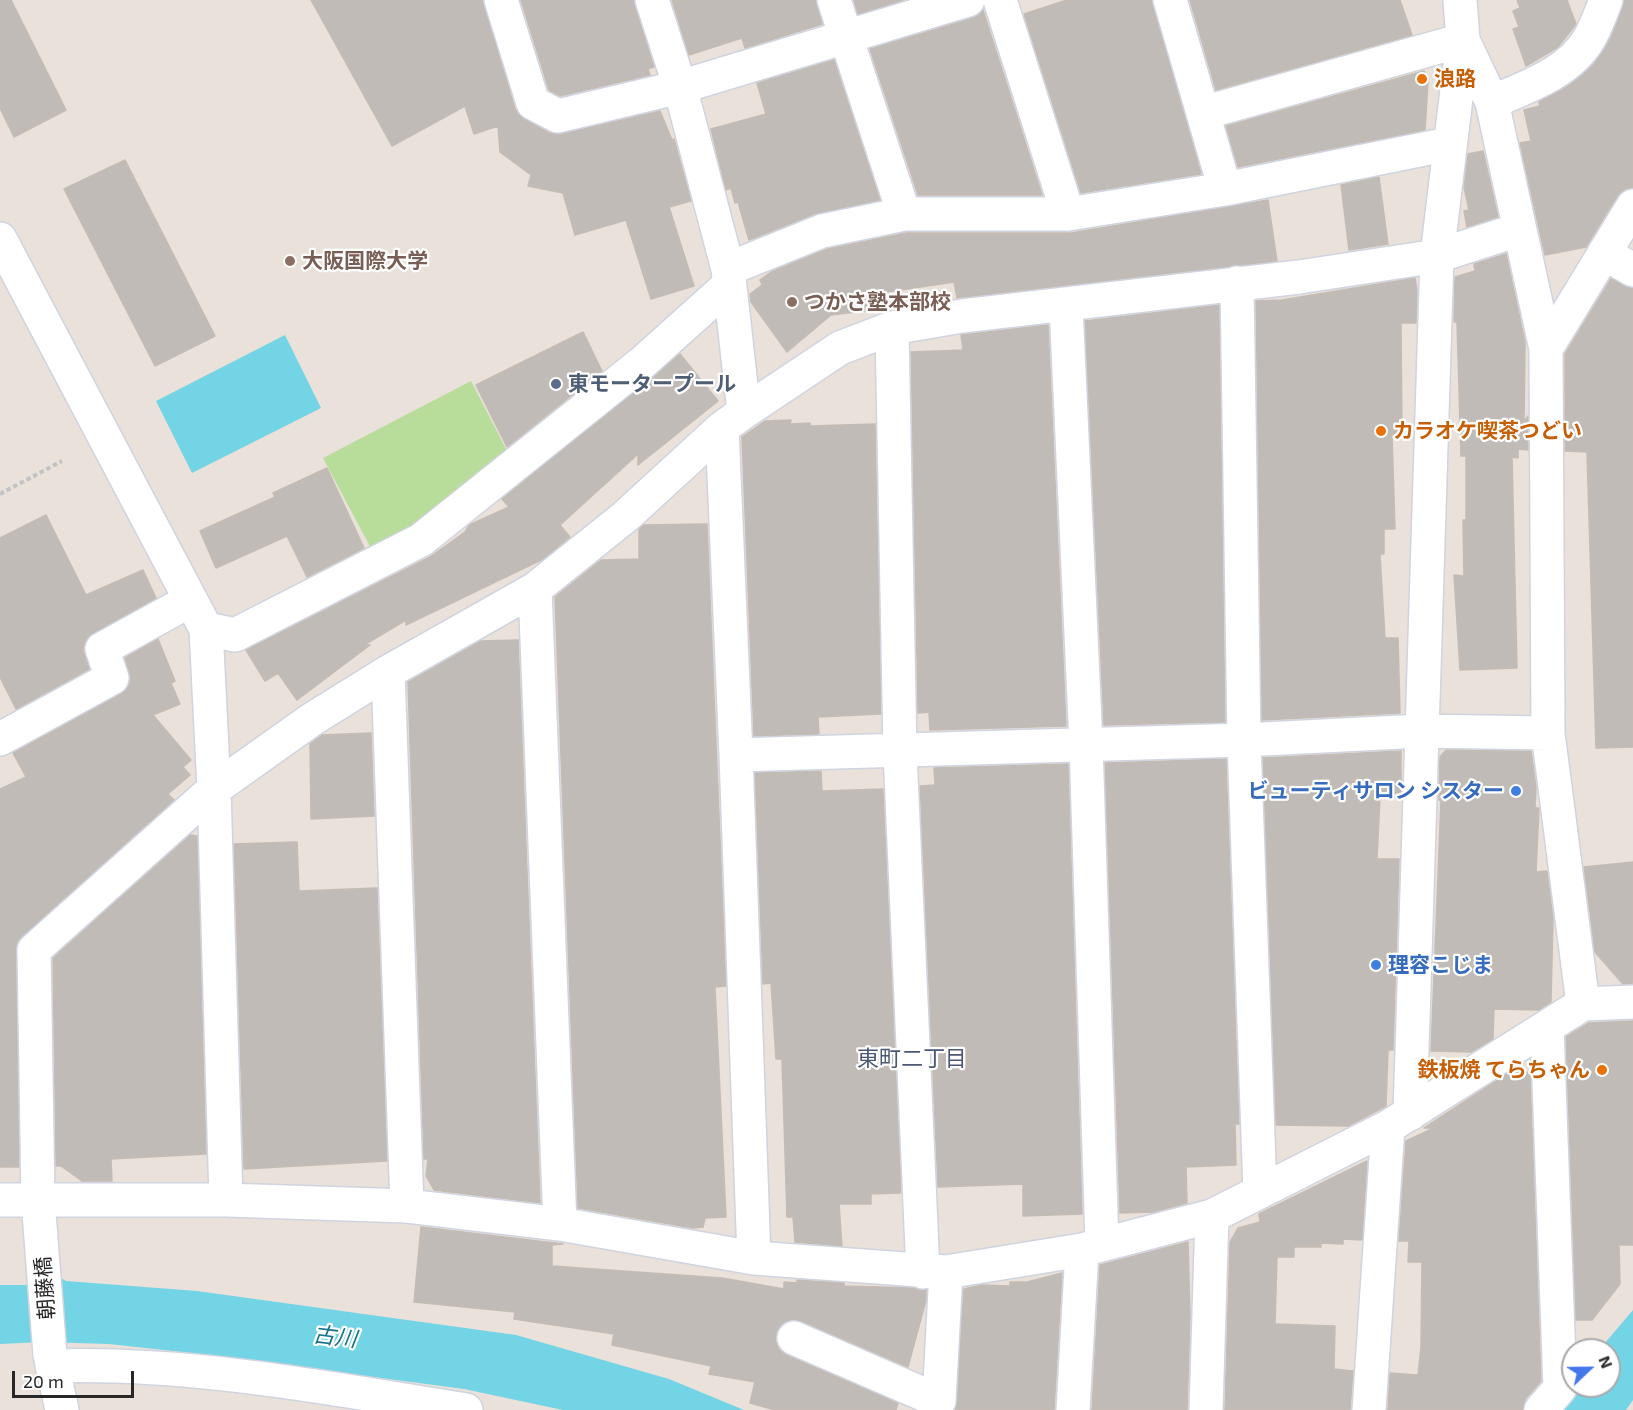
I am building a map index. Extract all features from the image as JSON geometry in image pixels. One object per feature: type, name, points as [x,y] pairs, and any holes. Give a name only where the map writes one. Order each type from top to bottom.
[{"type":"street","points":[[501,0],[533,103],[558,116],[680,87],[968,0]]},
{"type":"street","points":[[652,0],[680,87],[729,277],[733,420],[736,755],[754,1258]]},
{"type":"street","points":[[834,0],[904,214]]},
{"type":"street","points":[[1000,0],[1068,214]]},
{"type":"street","points":[[1170,0],[1225,189]]},
{"type":"street","points":[[1370,1410],[1399,1121],[1421,731],[1437,256],[1462,40],[1460,0]]},
{"type":"street","points":[[1492,102],[1568,64],[1588,40],[1606,0]]},
{"type":"street","points":[[1203,113],[1462,40]]},
{"type":"street","points":[[1462,40],[1492,102],[1518,230],[1546,349],[1548,733],[1583,1004]]},
{"type":"street","points":[[206,629],[235,635],[421,540],[642,363],[729,277],[822,231],[904,214],[1068,214],[1225,189],[1449,144]]},
{"type":"street","points":[[1546,349],[1633,206]]},
{"type":"street","name":"朝藤橋","points":[[62,1410],[51,1361],[39,1211],[34,950],[214,789],[311,720],[388,672],[535,589],[626,516],[733,420],[840,348],[892,328],[962,316],[1066,305],[1437,256],[1518,230]]},
{"type":"street","points":[[0,239],[189,601],[206,629],[214,789],[226,1200]]},
{"type":"street","points":[[1604,253],[1633,270]]},
{"type":"street","points":[[1237,283],[1244,740],[1260,1192]]},
{"type":"street","points":[[1066,305],[1086,744],[1092,1247],[1073,1410]]},
{"type":"street","points":[[794,1338],[939,1405],[935,1272],[900,752],[892,328]]},
{"type":"street","points":[[535,589],[560,1224]]},
{"type":"street","points":[[0,739],[112,678],[102,648],[189,601]]},
{"type":"street","points":[[388,672],[407,1206]]},
{"type":"street","points":[[736,755],[900,752],[1244,740],[1421,731],[1548,733]]},
{"type":"street","points":[[0,1200],[39,1211],[226,1200],[407,1206],[560,1224],[754,1258],[935,1272],[1092,1247],[1212,1216],[1399,1121],[1583,1004],[1633,1002]]},
{"type":"street","points":[[1541,1410],[1560,1388],[1547,1027]]},
{"type":"street","points":[[1206,1410],[1212,1216]]},
{"type":"street","points":[[51,1361],[263,1377],[466,1410]]},
{"type":"path","points":[[0,494],[62,461]]},
{"type":"green space","points":[[471,381],[508,453],[400,540],[374,554],[323,458]]},
{"type":"water","points":[[285,335],[321,408],[192,473],[156,401]]},
{"type":"water","name":"古川","points":[[58,1276],[66,1281],[197,1291],[516,1335],[669,1379],[744,1410],[563,1410],[464,1389],[200,1354],[109,1344],[42,1342],[0,1344],[0,1285],[32,1285]]},
{"type":"water","points":[[1633,1310],[1633,1400],[1626,1410],[1551,1410],[1562,1398],[1621,1398],[1621,1338],[1609,1338]]},
{"type":"building","points":[[0,0],[11,0],[66,110],[14,137],[0,108]]},
{"type":"building","points":[[311,0],[483,0],[515,109],[524,119],[549,133],[562,134],[660,111],[672,140],[674,139],[691,201],[669,207],[694,286],[651,299],[626,220],[575,235],[563,193],[528,186],[531,175],[500,152],[498,126],[474,134],[465,106],[392,146]]},
{"type":"building","points":[[521,0],[634,0],[654,67],[648,69],[650,75],[560,96],[549,90]]},
{"type":"building","points":[[672,0],[816,0],[822,24],[745,48],[742,38],[689,55]]},
{"type":"building","points":[[854,0],[903,0],[858,14]]},
{"type":"building","points":[[1067,0],[1152,0],[1201,174],[1081,193],[1024,14]]},
{"type":"building","points":[[1190,0],[1400,0],[1412,35],[1216,90]]},
{"type":"building","points":[[1517,0],[1567,0],[1576,24],[1558,47],[1526,66],[1513,29],[1519,27],[1513,11],[1520,8]]},
{"type":"building","points":[[1624,0],[1633,0],[1633,187],[1625,189],[1617,196],[1586,247],[1545,255],[1520,143],[1531,141],[1524,110],[1540,106],[1539,102],[1570,85],[1594,64],[1611,38]]},
{"type":"building","points":[[983,10],[1042,195],[918,195],[870,49],[973,18]]},
{"type":"building","points":[[834,60],[880,200],[815,214],[749,240],[738,202],[735,203],[731,188],[726,190],[711,129],[766,114],[757,83]]},
{"type":"building","points":[[1424,71],[1428,82],[1425,130],[1238,167],[1226,126]]},
{"type":"building","points":[[1483,151],[1498,217],[1467,227],[1464,211],[1469,210],[1464,187],[1468,154]]},
{"type":"building","points":[[125,160],[215,336],[155,366],[64,189]]},
{"type":"building","points":[[1379,177],[1388,244],[1349,250],[1341,185]]},
{"type":"building","points":[[1268,200],[1277,261],[957,298],[954,282],[887,292],[889,308],[831,315],[787,352],[751,302],[750,294],[762,285],[760,280],[771,272],[827,249],[906,233],[1071,233]]},
{"type":"building","points":[[1506,254],[1525,342],[1524,422],[1528,416],[1528,450],[1518,449],[1518,458],[1512,457],[1517,668],[1460,670],[1454,575],[1464,576],[1463,520],[1466,520],[1466,456],[1461,456],[1457,322],[1454,322],[1455,277],[1475,271],[1474,264]]},
{"type":"building","points":[[1415,278],[1416,323],[1401,323],[1402,434],[1392,435],[1395,529],[1384,529],[1384,554],[1380,554],[1385,638],[1398,638],[1400,713],[1262,720],[1256,301],[1282,300]]},
{"type":"building","points":[[1611,279],[1633,289],[1633,747],[1596,748],[1587,452],[1565,451],[1565,354]]},
{"type":"building","points":[[1219,305],[1225,722],[1104,725],[1085,321]]},
{"type":"building","points":[[1048,325],[1066,726],[930,730],[929,712],[918,713],[911,352],[963,350],[961,335]]},
{"type":"building","points":[[583,332],[602,371],[507,447],[476,385]]},
{"type":"building","points":[[680,354],[718,401],[638,465],[638,454],[560,525],[570,537],[543,559],[406,625],[406,620],[364,645],[370,645],[297,700],[278,673],[265,681],[246,650],[430,557],[465,532],[469,525],[509,507],[502,499]]},
{"type":"building","points":[[791,420],[790,424],[810,423],[810,426],[875,424],[881,714],[818,717],[819,734],[754,736],[742,437],[765,421]]},
{"type":"building","points":[[327,468],[364,548],[307,577],[287,536],[216,568],[200,531],[275,497],[273,493]]},
{"type":"building","points":[[46,515],[86,595],[143,570],[156,598],[87,638],[83,647],[89,669],[16,709],[0,677],[0,538]]},
{"type":"building","points":[[707,524],[726,986],[715,987],[726,1217],[705,1218],[703,1227],[693,1228],[578,1208],[555,597],[601,560],[639,559],[639,530],[643,525]]},
{"type":"building","points":[[158,639],[175,681],[171,683],[180,704],[153,715],[191,760],[183,767],[190,775],[168,794],[174,800],[17,942],[19,1167],[0,1167],[0,789],[26,777],[13,753],[121,694],[131,680],[125,658]]},
{"type":"building","points":[[518,640],[540,1203],[434,1190],[426,1176],[428,1159],[424,1159],[408,682],[480,641]]},
{"type":"building","points":[[371,733],[374,816],[311,819],[310,744],[322,735]]},
{"type":"building","points":[[1446,750],[1531,751],[1536,787],[1535,808],[1539,808],[1536,872],[1547,871],[1553,919],[1551,1002],[1538,1010],[1494,1009],[1493,1039],[1471,1052],[1431,1051],[1441,800],[1439,800],[1440,757]]},
{"type":"building","points":[[1401,751],[1401,797],[1380,796],[1377,859],[1399,859],[1393,1050],[1388,1050],[1386,1106],[1348,1126],[1276,1125],[1263,758]]},
{"type":"building","points":[[1226,759],[1239,1124],[1235,1124],[1236,1165],[1186,1167],[1187,1203],[1153,1212],[1120,1213],[1105,763]]},
{"type":"building","points":[[1068,764],[1082,1214],[1023,1216],[1023,1184],[938,1187],[920,786],[935,785],[934,768]]},
{"type":"building","points":[[821,771],[822,791],[883,789],[901,1189],[900,1193],[871,1194],[871,1204],[839,1204],[842,1246],[795,1242],[793,1217],[787,1217],[782,1059],[776,1059],[771,983],[763,984],[755,773]]},
{"type":"building","points":[[190,835],[197,836],[206,1154],[111,1159],[112,1181],[82,1181],[61,1166],[56,1166],[53,958]]},
{"type":"building","points":[[297,842],[299,891],[377,888],[387,1161],[244,1169],[234,844]]},
{"type":"building","points":[[1633,862],[1633,983],[1623,984],[1595,952],[1584,867]]},
{"type":"building","points":[[1633,1021],[1633,1245],[1619,1245],[1620,1284],[1592,1320],[1576,1320],[1566,1037],[1589,1023]]},
{"type":"building","points":[[1530,1072],[1541,1381],[1526,1398],[1523,1410],[1388,1410],[1390,1373],[1418,1375],[1421,1346],[1422,1262],[1408,1262],[1409,1241],[1399,1241],[1406,1141],[1434,1128],[1424,1128],[1507,1074]]},
{"type":"building","points":[[1367,1161],[1362,1240],[1343,1239],[1343,1244],[1321,1243],[1321,1247],[1294,1247],[1294,1257],[1277,1257],[1275,1324],[1335,1326],[1334,1369],[1353,1371],[1350,1410],[1225,1410],[1230,1242],[1238,1228],[1260,1222],[1259,1214]]},
{"type":"building","points":[[421,1227],[563,1244],[552,1245],[552,1266],[722,1278],[784,1289],[784,1282],[797,1283],[797,1280],[844,1283],[844,1286],[914,1288],[926,1290],[926,1300],[908,1367],[801,1321],[792,1319],[783,1323],[777,1331],[775,1340],[779,1349],[786,1355],[898,1403],[896,1410],[775,1410],[750,1403],[755,1382],[709,1374],[711,1366],[612,1345],[614,1334],[514,1319],[515,1312],[414,1302]]},
{"type":"building","points":[[1188,1242],[1190,1316],[1187,1410],[1092,1410],[1100,1265]]},
{"type":"building","points":[[1062,1273],[1054,1410],[955,1410],[964,1289],[982,1285],[1010,1286],[1010,1282],[1027,1282]]},
{"type":"place","name":"浪路","points":[[1422,79]]},
{"type":"place","name":"大阪国際大学","points":[[290,261]]},
{"type":"place","name":"つかさ塾本部校","points":[[792,302]]},
{"type":"place","name":"東モータープール","points":[[556,384]]},
{"type":"place","name":"カラオケ喫茶つどい","points":[[1381,431]]},
{"type":"place","name":"ビューティサロン シスター","points":[[1516,791]]},
{"type":"place","name":"理容こじま","points":[[1376,965]]},
{"type":"place","name":"鉄板焼 てらちゃん","points":[[1602,1070]]},
{"type":"district","name":"東町二丁目","points":[[912,1059]]}]
